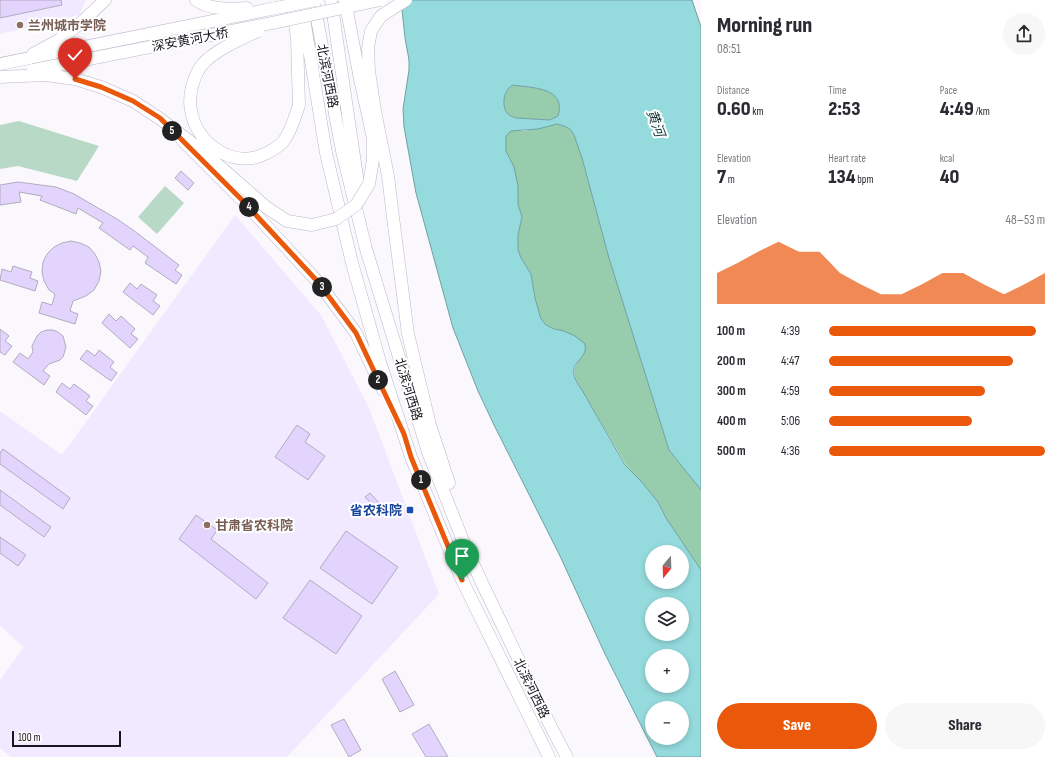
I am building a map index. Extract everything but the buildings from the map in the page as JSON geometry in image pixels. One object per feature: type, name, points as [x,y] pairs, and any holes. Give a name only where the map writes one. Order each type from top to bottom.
[{"type":"main road","points":[[196,0],[201,4],[221,9],[276,8]]},
{"type":"main road","points":[[277,22],[218,51],[201,66],[192,87],[191,110],[198,132],[214,149],[235,158],[251,159],[268,153],[283,142],[299,106],[297,39],[292,0]]},
{"type":"main road","name":"北滨河西路","points":[[301,0],[326,153],[352,263],[380,362],[411,457],[462,580],[549,757]]},
{"type":"main road","name":"北滨河西路","points":[[313,0],[342,151],[366,249],[428,452],[465,546],[545,715],[567,757]]},
{"type":"main road","name":"深安黄河大桥","points":[[0,64],[316,0]]},
{"type":"main road","points":[[331,0],[366,249]]},
{"type":"main road","points":[[0,77],[46,75],[75,79],[101,87],[133,101],[160,118],[201,150],[266,208],[287,221],[312,225],[336,219],[356,205],[369,184],[373,159],[373,138],[345,0]]},
{"type":"main road","name":"深安黄河大桥","points":[[0,77],[380,0]]},
{"type":"main road","points":[[406,0],[381,16],[371,31],[368,48],[369,71],[375,111],[388,176],[408,334],[430,425],[458,513],[465,546]]},
{"type":"main road","points":[[22,60],[59,40],[102,3]]},
{"type":"main road","points":[[297,39],[312,69]]},
{"type":"main road","points":[[160,118],[242,200],[318,282],[356,333],[404,434]]},
{"type":"shaded area","name":"兰州城市学院","points":[[0,0],[86,0],[79,15],[0,34]]},
{"type":"shaded area","name":"甘肃省农科院","points":[[235,215],[321,315],[369,408],[439,594],[287,757],[11,757],[0,748],[0,680],[24,647],[0,626],[0,411],[62,455]]},
{"type":"green space","points":[[513,85],[538,88],[553,94],[557,99],[559,106],[558,116],[550,120],[516,118],[510,116],[505,110],[504,98],[507,90]]},
{"type":"green space","points":[[19,121],[99,146],[77,181],[18,166],[0,169],[0,125]]},
{"type":"green space","points":[[557,124],[570,129],[574,135],[582,158],[609,258],[669,450],[701,490],[701,570],[689,552],[689,545],[684,545],[666,518],[658,502],[626,465],[578,384],[574,372],[577,363],[584,353],[564,331],[554,329],[546,325],[541,319],[535,298],[531,274],[518,250],[518,235],[522,217],[518,204],[518,186],[506,151],[506,136],[511,131],[524,131]]},
{"type":"green space","points":[[165,186],[184,203],[157,234],[138,217]]},
{"type":"water","name":"黄河","points":[[401,0],[692,0],[701,27],[701,490],[669,450],[609,258],[582,158],[574,135],[570,129],[557,124],[538,129],[511,131],[506,136],[506,151],[514,167],[518,186],[518,204],[522,217],[518,235],[518,250],[531,274],[535,298],[541,319],[546,325],[575,336],[585,344],[583,355],[574,368],[576,380],[625,465],[641,481],[658,502],[666,518],[684,545],[645,545],[645,589],[689,589],[689,552],[701,570],[701,757],[657,757],[651,745],[689,745],[689,701],[645,701],[645,733],[605,654],[560,556],[478,391],[453,328],[416,193],[404,127],[403,109],[409,70]],"holes":[[[513,85],[538,88],[553,94],[557,99],[559,106],[558,116],[550,120],[516,118],[511,116],[505,110],[504,98],[507,90]]]},
{"type":"place","name":"兰州城市学院","points":[[20,25]]},
{"type":"place","name":"省农科院","points":[[410,510]]},
{"type":"place","name":"甘肃省农科院","points":[[207,525]]},
{"type":"route","points":[[75,79],[101,87],[133,101],[160,118],[242,200],[318,282],[356,333],[404,434],[411,457],[462,580]]}]
